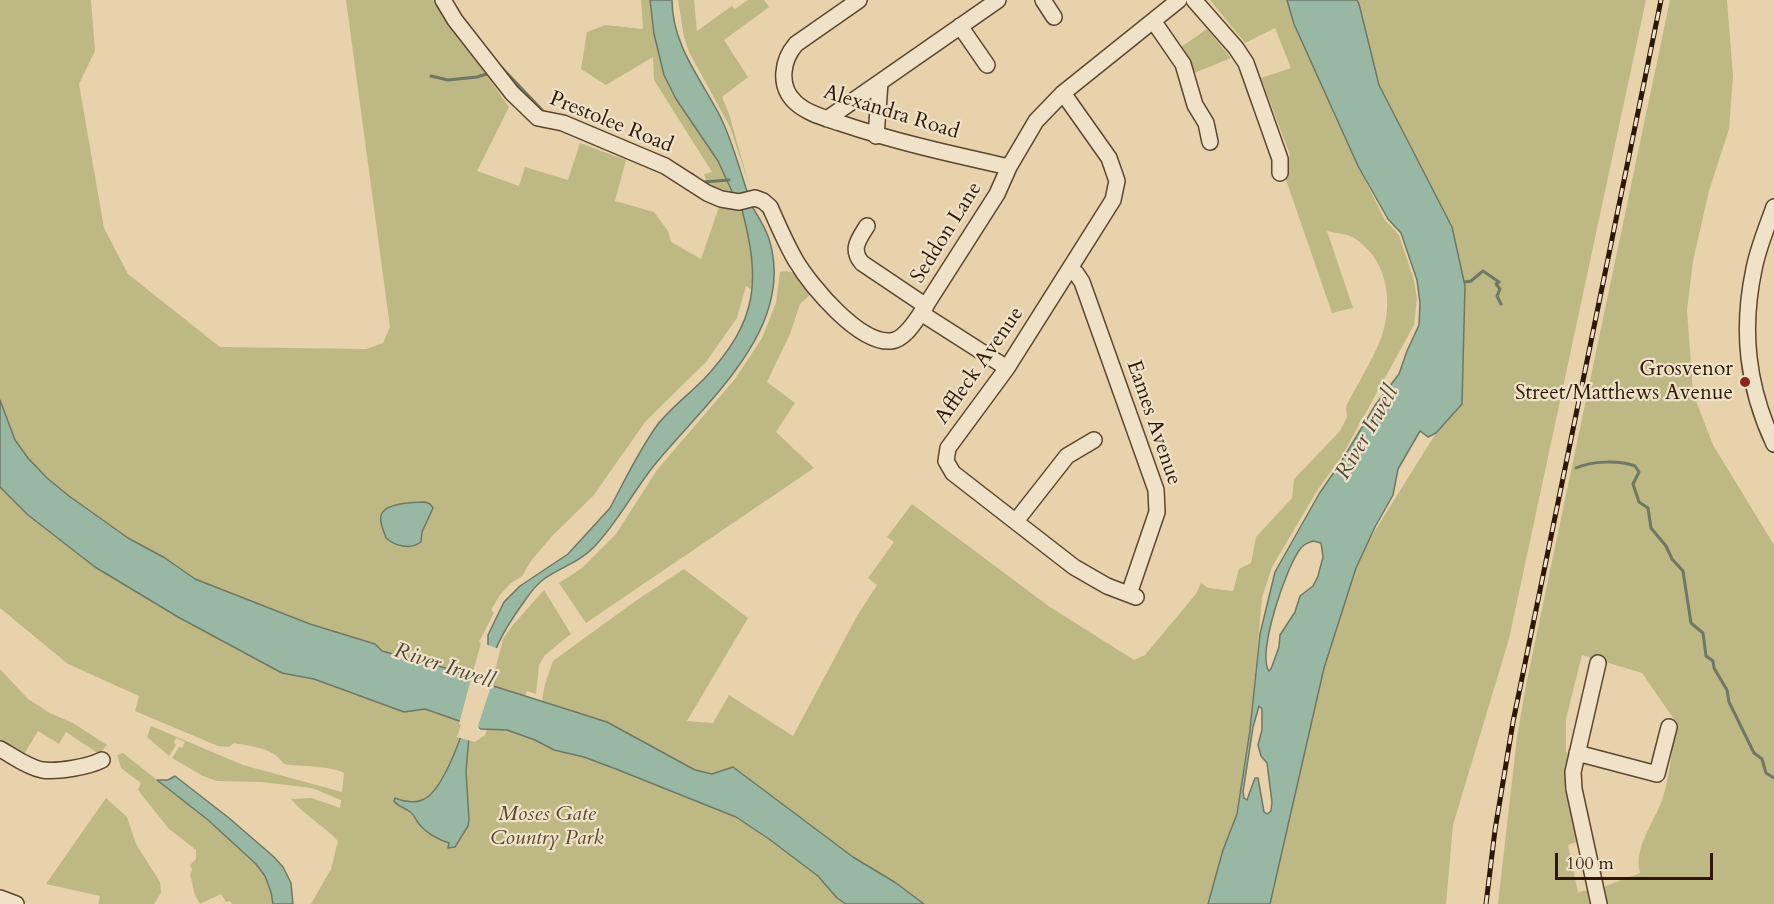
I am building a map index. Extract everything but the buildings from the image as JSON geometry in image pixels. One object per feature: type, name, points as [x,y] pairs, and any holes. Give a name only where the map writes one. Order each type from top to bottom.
[{"type":"street","name":"Prestolee Road","points":[[443,0],[455,20],[512,93],[538,118],[563,123],[665,166],[707,193],[721,199],[739,202],[754,198]]},
{"type":"street","name":"Alexandra Road","points":[[859,0],[796,44],[789,53],[784,64],[785,84],[793,101],[804,109],[876,136],[1009,167]]},
{"type":"street","points":[[827,118],[998,0]]},
{"type":"street","points":[[1043,0],[1054,17]]},
{"type":"street","name":"Seddon Lane","points":[[754,198],[770,207],[801,268],[830,305],[853,325],[878,339],[892,341],[897,339],[913,325],[997,194],[1009,167],[1036,121],[1063,93],[1179,0]]},
{"type":"street","points":[[1194,0],[1236,48],[1246,63],[1280,159],[1280,173]]},
{"type":"street","points":[[1154,22],[1182,64],[1195,105],[1206,123],[1210,144]]},
{"type":"street","points":[[960,26],[987,65]]},
{"type":"street","points":[[876,136],[880,83]]},
{"type":"street","name":"Affleck Avenue","points":[[1063,93],[1109,158],[1117,181],[1113,200],[1007,368],[948,448],[946,461],[954,473],[1074,567],[1133,596]]},
{"type":"street","points":[[1774,207],[1754,267],[1746,334],[1756,398],[1769,422],[1774,444]]},
{"type":"street","points":[[867,226],[856,243],[858,258],[862,263],[923,310],[1007,368]]},
{"type":"street","name":"Eames Avenue","points":[[1071,269],[1082,282],[1156,490],[1157,512],[1133,596]]},
{"type":"street","points":[[1016,521],[1067,456],[1089,447]]},
{"type":"street","points":[[1598,663],[1573,772],[1574,789],[1599,904]]},
{"type":"street","points":[[1578,753],[1657,774],[1669,727]]},
{"type":"street","points":[[0,749],[29,766],[43,770],[93,764],[102,760]]},
{"type":"street","points":[[0,898],[19,902]]},
{"type":"green space","points":[[0,0],[91,0],[95,51],[79,84],[104,228],[128,274],[220,347],[366,349],[383,343],[390,327],[346,0],[433,0],[509,107],[477,171],[519,186],[525,167],[568,180],[580,143],[626,160],[615,201],[654,212],[668,231],[671,242],[701,259],[720,204],[741,206],[751,247],[753,279],[752,290],[746,286],[737,318],[706,362],[645,422],[594,495],[552,536],[522,576],[500,595],[491,610],[494,613],[479,642],[481,643],[471,679],[449,669],[382,651],[375,644],[311,624],[195,579],[165,558],[128,538],[69,496],[47,478],[15,440],[0,400]]},
{"type":"green space","points":[[641,0],[650,0],[654,34],[676,99],[718,161],[735,198],[709,189],[704,174],[712,172],[654,80],[653,57],[606,85],[581,69],[587,32],[605,25],[643,29]]},
{"type":"green space","points":[[678,0],[694,0],[697,31],[732,6],[735,9],[748,0],[764,0],[769,7],[724,40],[748,77],[722,97],[750,188],[730,127],[689,52]]},
{"type":"green space","points":[[1210,0],[1287,0],[1294,24],[1358,166],[1385,220],[1399,235],[1414,280],[1417,299],[1414,325],[1342,456],[1317,491],[1272,567],[1262,598],[1250,730],[1237,815],[1223,850],[1208,904],[924,904],[896,883],[712,774],[695,770],[607,722],[542,701],[553,661],[684,569],[748,618],[687,721],[713,723],[729,695],[793,736],[857,616],[877,585],[868,578],[894,542],[887,537],[912,504],[1050,607],[1134,660],[1145,655],[1196,594],[1201,583],[1208,588],[1233,591],[1239,569],[1251,563],[1256,537],[1292,498],[1294,479],[1340,431],[1347,417],[1346,406],[1372,359],[1383,332],[1387,293],[1380,268],[1365,246],[1354,238],[1327,231],[1353,308],[1332,313],[1284,174],[1290,155],[1261,78],[1291,68],[1275,28],[1245,43]]},
{"type":"green space","points":[[1357,0],[1646,0],[1509,639],[1453,825],[1446,904],[1270,904],[1324,668],[1351,569],[1436,433],[1462,404],[1452,227],[1379,85]]},
{"type":"green space","points":[[1670,0],[1727,0],[1733,76],[1729,129],[1709,191],[1693,261],[1687,310],[1693,393],[1713,445],[1774,545],[1774,904],[1606,904],[1603,890],[1606,886],[1640,873],[1639,854],[1665,791],[1676,722],[1642,673],[1582,655],[1566,719],[1566,752],[1573,754],[1579,841],[1568,845],[1578,892],[1589,890],[1593,904],[1498,904],[1517,737],[1526,685]]},
{"type":"green space","points":[[1207,29],[1231,58],[1192,74],[1178,49]]},
{"type":"green space","points":[[787,271],[797,274],[812,293],[800,304],[790,334],[767,382],[795,403],[776,432],[814,468],[586,623],[559,583],[582,568],[616,534],[657,470],[735,379],[762,338],[776,303],[780,272]]},
{"type":"green space","name":"Moses Gate Country Park","points":[[0,487],[28,515],[95,567],[282,673],[314,679],[404,712],[425,709],[465,723],[450,764],[434,792],[421,801],[400,799],[400,807],[410,813],[422,828],[449,843],[448,847],[455,847],[468,826],[466,771],[468,740],[475,742],[485,735],[487,730],[507,730],[554,750],[584,757],[616,769],[736,817],[818,876],[838,899],[846,904],[311,904],[331,869],[338,841],[291,799],[312,798],[340,808],[341,800],[312,788],[261,782],[217,781],[203,776],[172,758],[185,742],[176,738],[174,743],[176,745],[169,756],[147,737],[151,726],[243,765],[342,792],[344,773],[323,767],[284,764],[274,754],[255,747],[234,743],[229,747],[218,746],[135,711],[139,696],[68,664],[0,608]]},
{"type":"green space","points":[[544,590],[571,634],[545,655],[539,665],[536,694],[527,691],[525,696],[491,686],[503,639]]},
{"type":"green space","points":[[0,669],[28,699],[50,713],[73,723],[107,745],[99,754],[66,732],[59,744],[38,731],[23,756],[0,742]]},
{"type":"green space","points":[[123,753],[208,820],[256,864],[265,876],[273,904],[232,904],[230,901],[226,902],[221,894],[200,904],[194,893],[190,875],[192,870],[190,865],[196,859],[196,850],[169,829],[138,790],[141,783],[121,768],[117,755]]},
{"type":"green space","points":[[106,798],[127,817],[136,844],[160,882],[161,893],[154,904],[98,904],[100,896],[46,884]]},
{"type":"water","points":[[650,0],[672,0],[673,17],[682,48],[725,128],[749,197],[735,198],[718,161],[676,99],[664,75],[654,34]]},
{"type":"water","name":"River Irwell","points":[[1287,0],[1357,0],[1359,4],[1379,85],[1452,227],[1465,286],[1462,404],[1436,433],[1428,437],[1420,431],[1398,469],[1393,495],[1356,568],[1324,668],[1270,904],[1208,904],[1223,850],[1237,814],[1250,730],[1260,634],[1275,572],[1319,494],[1376,404],[1399,374],[1419,325],[1420,303],[1417,280],[1401,233],[1388,219],[1358,166],[1294,24]],"holes":[[[1313,541],[1321,543],[1323,557],[1318,576],[1313,586],[1300,596],[1295,612],[1280,635],[1279,647],[1269,671],[1266,662],[1267,647],[1281,590],[1295,557],[1301,548]],[[1259,706],[1262,709],[1262,730],[1258,745],[1261,756],[1267,763],[1272,802],[1271,811],[1267,814],[1264,812],[1258,778],[1255,778],[1247,800],[1243,792],[1253,727]]]},
{"type":"water","points":[[750,203],[769,239],[774,272],[770,303],[759,333],[742,362],[656,463],[603,537],[583,557],[544,579],[531,591],[503,634],[484,683],[607,722],[695,770],[712,774],[733,767],[853,857],[896,883],[924,904],[846,904],[837,898],[818,876],[736,817],[616,769],[584,757],[554,750],[507,730],[481,729],[472,725],[466,771],[468,826],[455,847],[448,848],[449,843],[429,833],[411,813],[394,801],[395,798],[415,802],[429,796],[449,766],[465,723],[425,709],[404,712],[314,679],[282,673],[178,617],[95,567],[28,515],[0,487],[0,400],[15,440],[47,478],[128,538],[165,558],[195,579],[310,624],[375,644],[382,651],[449,669],[478,681],[488,651],[488,635],[504,602],[520,586],[568,554],[610,508],[638,455],[658,424],[704,379],[736,338],[751,298],[753,278],[751,256],[741,206]]},
{"type":"water","points":[[425,502],[433,508],[422,532],[421,542],[412,546],[403,546],[386,538],[381,519],[385,510],[402,504]]},
{"type":"water","points":[[175,776],[274,857],[283,867],[291,883],[293,904],[273,904],[265,876],[256,864],[208,820],[157,780],[168,780]]},
{"type":"pier","points":[[485,644],[499,649],[488,682],[492,683],[478,726],[481,732],[473,729],[471,741],[457,737],[472,675],[476,677]]},
{"type":"waterway","points":[[498,68],[501,67],[547,113]]},
{"type":"waterway","points":[[431,76],[448,80],[477,77],[490,73]]},
{"type":"waterway","points":[[673,163],[693,175]]},
{"type":"waterway","points":[[703,182],[729,180]]},
{"type":"waterway","points":[[1465,282],[1471,281],[1483,271],[1499,282],[1496,284],[1500,289],[1497,296],[1501,304]]},
{"type":"waterway","points":[[1576,468],[1614,462],[1635,466],[1639,472],[1633,484],[1639,502],[1648,508],[1651,528],[1683,571],[1691,623],[1703,633],[1706,656],[1713,661],[1714,668],[1727,690],[1729,702],[1754,753],[1762,759],[1766,773],[1774,778]]},
{"type":"railway","points":[[1486,904],[1495,830],[1513,722],[1661,0]]},
{"type":"place","name":"Grosvenor Street/Matthews Avenue","points":[[1745,382]]}]
